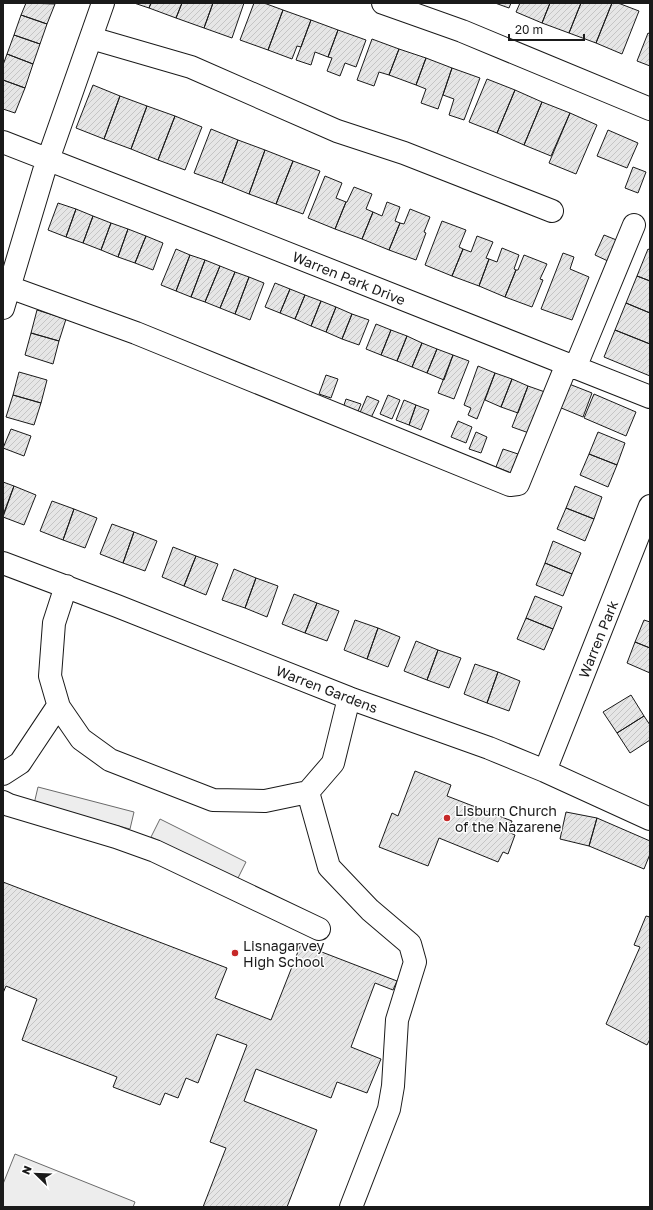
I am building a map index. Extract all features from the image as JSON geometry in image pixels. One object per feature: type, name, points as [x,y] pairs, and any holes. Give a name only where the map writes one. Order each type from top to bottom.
[{"type":"street","points":[[3,308],[48,160],[103,3]]},
{"type":"street","points":[[383,3],[462,32],[650,109]]},
{"type":"street","points":[[90,38],[191,67],[337,131],[404,153],[552,211]]},
{"type":"street","name":"Warren Park Drive","points":[[3,142],[223,227],[650,397]]},
{"type":"street","points":[[10,287],[136,333],[510,485],[518,484],[634,225]]},
{"type":"street","name":"Warren Park","points":[[544,771],[650,506]]},
{"type":"street","name":"Warren Gardens","points":[[3,563],[66,586],[349,698],[489,748],[650,819]]},
{"type":"street","points":[[66,586],[54,623],[50,676],[58,706],[82,739],[110,760],[213,800],[265,801],[308,792],[333,762],[349,698]]},
{"type":"street","points":[[3,774],[20,763],[58,706]]},
{"type":"street","points":[[308,792],[330,867],[370,910],[410,944],[415,962],[396,1020],[393,1086],[389,1109],[351,1207]]},
{"type":"street","points":[[3,802],[116,837],[155,851],[319,929]]},
{"type":"shaded area","points":[[38,787],[134,812],[130,829],[34,804]]},
{"type":"shaded area","points":[[160,819],[246,862],[237,880],[151,837]]},
{"type":"shaded area","points":[[15,1154],[135,1202],[133,1207],[3,1207],[3,1184]]},
{"type":"building","points":[[26,3],[55,4],[47,24],[21,15]]},
{"type":"building","points":[[134,3],[151,3],[149,8]]},
{"type":"building","points":[[151,3],[182,3],[176,18],[149,8]]},
{"type":"building","points":[[182,3],[213,3],[204,28],[176,18]]},
{"type":"building","points":[[213,3],[244,3],[232,38],[204,28]]},
{"type":"building","points":[[254,3],[264,3],[283,10],[268,50],[240,40]]},
{"type":"building","points":[[495,3],[511,3],[509,8]]},
{"type":"building","points":[[520,3],[550,3],[542,23],[516,12]]},
{"type":"building","points":[[550,3],[581,3],[569,33],[542,23]]},
{"type":"building","points":[[581,3],[612,3],[596,43],[569,33]]},
{"type":"building","points":[[612,3],[618,3],[639,11],[622,54],[596,43]]},
{"type":"building","points":[[283,10],[311,20],[301,47],[297,46],[292,59],[268,50]]},
{"type":"building","points":[[21,15],[47,24],[40,44],[14,35]]},
{"type":"building","points":[[311,20],[338,30],[328,57],[315,52],[311,65],[296,60]]},
{"type":"building","points":[[338,30],[366,40],[356,67],[345,63],[340,76],[327,71],[332,58],[328,57]]},
{"type":"building","points":[[648,33],[650,34],[650,66],[637,61]]},
{"type":"building","points":[[14,35],[40,44],[33,64],[7,54]]},
{"type":"building","points":[[372,39],[399,49],[389,75],[379,72],[374,86],[357,80]]},
{"type":"building","points":[[399,49],[426,58],[416,85],[389,75]]},
{"type":"building","points":[[7,54],[33,64],[25,88],[3,80],[3,65]]},
{"type":"building","points":[[426,58],[452,68],[438,109],[421,103],[426,89],[416,85]]},
{"type":"building","points":[[452,68],[480,78],[464,120],[449,115],[454,99],[443,95]]},
{"type":"building","points":[[487,79],[515,90],[497,133],[469,122]]},
{"type":"building","points":[[3,80],[25,88],[15,113],[3,109]]},
{"type":"building","points":[[93,85],[120,96],[104,139],[76,128]]},
{"type":"building","points":[[515,90],[542,102],[524,145],[497,133]]},
{"type":"building","points":[[120,96],[147,106],[131,149],[104,139]]},
{"type":"building","points":[[542,102],[570,113],[551,156],[524,145]]},
{"type":"building","points":[[147,106],[175,116],[158,160],[131,149]]},
{"type":"building","points":[[570,113],[597,125],[576,174],[549,163]]},
{"type":"building","points":[[175,116],[202,127],[185,170],[158,160]]},
{"type":"building","points":[[211,129],[238,140],[222,183],[194,173]]},
{"type":"building","points":[[608,130],[638,143],[627,168],[597,156]]},
{"type":"building","points":[[238,140],[265,150],[249,194],[222,183]]},
{"type":"building","points":[[265,150],[293,161],[276,204],[249,194]]},
{"type":"building","points":[[293,161],[320,171],[303,214],[276,204]]},
{"type":"building","points":[[633,167],[646,172],[638,193],[625,188]]},
{"type":"building","points":[[325,176],[342,183],[336,198],[346,202],[335,229],[308,218]]},
{"type":"building","points":[[354,187],[372,194],[366,209],[373,212],[362,239],[335,229]]},
{"type":"building","points":[[387,202],[400,207],[395,221],[400,223],[389,250],[362,239],[373,212],[382,216]]},
{"type":"building","points":[[58,203],[76,209],[66,237],[48,230]]},
{"type":"building","points":[[76,209],[93,216],[83,243],[66,237]]},
{"type":"building","points":[[410,209],[430,217],[416,260],[389,250],[400,223],[404,224]]},
{"type":"building","points":[[93,216],[111,223],[101,250],[83,243]]},
{"type":"building","points":[[442,221],[466,230],[459,247],[463,249],[452,276],[425,265]]},
{"type":"building","points":[[111,223],[128,229],[118,257],[101,250]]},
{"type":"building","points":[[128,229],[146,236],[135,263],[118,257]]},
{"type":"building","points":[[604,235],[619,241],[610,262],[595,255]]},
{"type":"building","points":[[146,236],[163,243],[153,270],[135,263]]},
{"type":"building","points":[[477,236],[493,242],[486,258],[489,259],[479,286],[452,276],[463,249],[471,252]]},
{"type":"building","points":[[502,248],[519,255],[514,269],[516,270],[505,297],[479,286],[489,259],[497,262]]},
{"type":"building","points":[[176,249],[190,255],[176,291],[161,285]]},
{"type":"building","points":[[648,249],[650,250],[650,281],[637,276]]},
{"type":"building","points":[[563,253],[574,257],[570,269],[589,277],[572,320],[541,309]]},
{"type":"building","points":[[190,255],[205,260],[191,297],[176,291]]},
{"type":"building","points":[[524,255],[547,264],[540,279],[543,280],[532,307],[505,297]]},
{"type":"building","points":[[205,260],[220,266],[205,302],[191,297]]},
{"type":"building","points":[[220,266],[235,272],[220,308],[205,302]]},
{"type":"building","points":[[235,272],[249,277],[235,314],[220,308]]},
{"type":"building","points":[[637,276],[650,281],[650,313],[626,303]]},
{"type":"building","points":[[249,277],[264,283],[250,320],[235,314]]},
{"type":"building","points":[[275,283],[290,289],[280,313],[265,307]]},
{"type":"building","points":[[290,289],[305,295],[295,319],[280,313]]},
{"type":"building","points":[[305,295],[321,301],[311,326],[295,319]]},
{"type":"building","points":[[321,301],[336,307],[326,332],[311,326]]},
{"type":"building","points":[[626,303],[650,313],[650,344],[615,330]]},
{"type":"building","points":[[336,307],[352,314],[342,339],[326,332]]},
{"type":"building","points":[[37,310],[66,319],[59,341],[31,333]]},
{"type":"building","points":[[352,314],[369,320],[359,345],[342,339]]},
{"type":"building","points":[[376,324],[391,330],[381,355],[366,349]]},
{"type":"building","points":[[391,330],[407,336],[397,361],[381,355]]},
{"type":"building","points":[[615,330],[650,344],[650,376],[604,357]]},
{"type":"building","points":[[31,333],[59,341],[53,364],[25,355]]},
{"type":"building","points":[[407,336],[422,343],[412,367],[397,361]]},
{"type":"building","points":[[422,343],[437,349],[427,373],[412,367]]},
{"type":"building","points":[[437,349],[453,355],[444,380],[427,373]]},
{"type":"building","points":[[453,355],[469,361],[454,399],[438,393]]},
{"type":"building","points":[[478,366],[495,373],[477,419],[468,415],[471,408],[464,405]]},
{"type":"building","points":[[19,372],[47,380],[41,403],[13,395]]},
{"type":"building","points":[[495,373],[512,379],[501,407],[485,400]]},
{"type":"building","points":[[326,375],[338,379],[331,398],[319,394]]},
{"type":"building","points":[[512,379],[528,386],[518,413],[501,407]]},
{"type":"building","points":[[564,382],[592,393],[583,417],[554,405]]},
{"type":"building","points":[[528,386],[545,392],[529,433],[512,427]]},
{"type":"building","points":[[594,394],[636,412],[626,436],[584,418]]},
{"type":"building","points":[[13,395],[41,403],[34,425],[6,417]]},
{"type":"building","points":[[388,395],[400,400],[392,419],[380,414]]},
{"type":"building","points":[[367,396],[379,401],[370,420],[359,415]]},
{"type":"building","points":[[346,399],[361,404],[356,416],[342,411]]},
{"type":"building","points":[[404,400],[416,405],[409,425],[396,420]]},
{"type":"building","points":[[416,405],[429,410],[421,430],[409,425]]},
{"type":"building","points":[[458,421],[472,427],[466,443],[451,437]]},
{"type":"building","points":[[11,429],[31,436],[24,456],[3,448]]},
{"type":"building","points":[[476,432],[487,437],[481,453],[469,449]]},
{"type":"building","points":[[598,432],[625,443],[617,465],[589,454]]},
{"type":"building","points":[[503,449],[518,454],[511,473],[496,467]]},
{"type":"building","points":[[589,454],[617,465],[608,487],[580,475]]},
{"type":"building","points":[[3,482],[14,486],[3,515]]},
{"type":"building","points":[[14,486],[36,495],[24,525],[3,517]]},
{"type":"building","points":[[575,486],[602,497],[594,519],[566,508]]},
{"type":"building","points":[[52,501],[74,509],[63,540],[40,531]]},
{"type":"building","points":[[566,508],[594,519],[585,541],[557,529]]},
{"type":"building","points":[[74,509],[97,518],[85,548],[63,540]]},
{"type":"building","points":[[112,524],[134,532],[123,563],[100,554]]},
{"type":"building","points":[[134,532],[157,541],[145,571],[123,563]]},
{"type":"building","points":[[553,541],[581,553],[572,574],[545,563]]},
{"type":"building","points":[[173,547],[196,556],[184,586],[162,577]]},
{"type":"building","points":[[196,556],[218,564],[206,595],[184,586]]},
{"type":"building","points":[[545,563],[572,574],[563,596],[536,585]]},
{"type":"building","points":[[234,569],[256,578],[245,608],[222,600]]},
{"type":"building","points":[[256,578],[278,586],[267,617],[245,608]]},
{"type":"building","points":[[294,594],[317,603],[305,633],[282,624]]},
{"type":"building","points":[[535,596],[562,607],[553,629],[526,618]]},
{"type":"building","points":[[317,603],[339,611],[327,641],[305,633]]},
{"type":"building","points":[[526,618],[553,629],[544,650],[517,639]]},
{"type":"building","points":[[355,620],[378,628],[367,659],[344,650]]},
{"type":"building","points":[[644,620],[650,622],[650,648],[635,642]]},
{"type":"building","points":[[378,628],[400,637],[388,667],[367,659]]},
{"type":"building","points":[[416,641],[438,650],[427,680],[404,671]]},
{"type":"building","points":[[635,642],[650,648],[650,673],[627,663]]},
{"type":"building","points":[[438,650],[461,658],[449,688],[427,680]]},
{"type":"building","points":[[475,664],[498,672],[487,703],[464,694]]},
{"type":"building","points":[[498,672],[520,681],[509,711],[487,703]]},
{"type":"building","points":[[631,695],[644,716],[617,733],[603,712]]},
{"type":"building","points":[[644,716],[650,725],[650,740],[630,753],[617,733]]},
{"type":"building","name":"Lisburn Church of the Nazarene","points":[[415,771],[451,785],[447,796],[512,821],[508,832],[515,835],[508,854],[503,852],[498,862],[439,838],[428,866],[379,847],[392,813],[398,816]]},
{"type":"building","points":[[566,812],[597,818],[589,846],[560,839]]},
{"type":"building","points":[[597,818],[650,841],[650,854],[644,869],[589,846]]},
{"type":"building","points":[[3,882],[227,968],[215,998],[271,1020],[301,944],[397,981],[393,990],[375,983],[351,1047],[381,1059],[367,1093],[337,1082],[331,1098],[256,1069],[244,1101],[317,1130],[287,1207],[203,1207],[226,1148],[210,1142],[247,1045],[217,1034],[198,1083],[186,1078],[178,1098],[165,1093],[160,1105],[113,1087],[117,1077],[22,1040],[37,999],[6,986],[3,993]]},
{"type":"building","points":[[646,916],[650,917],[650,1039],[647,1045],[606,1024],[640,947],[634,945]]},
{"type":"place","name":"Lisburn Church of the Nazarene","points":[[447,818]]},
{"type":"place","name":"Lisnagarvey High School","points":[[235,953]]}]
